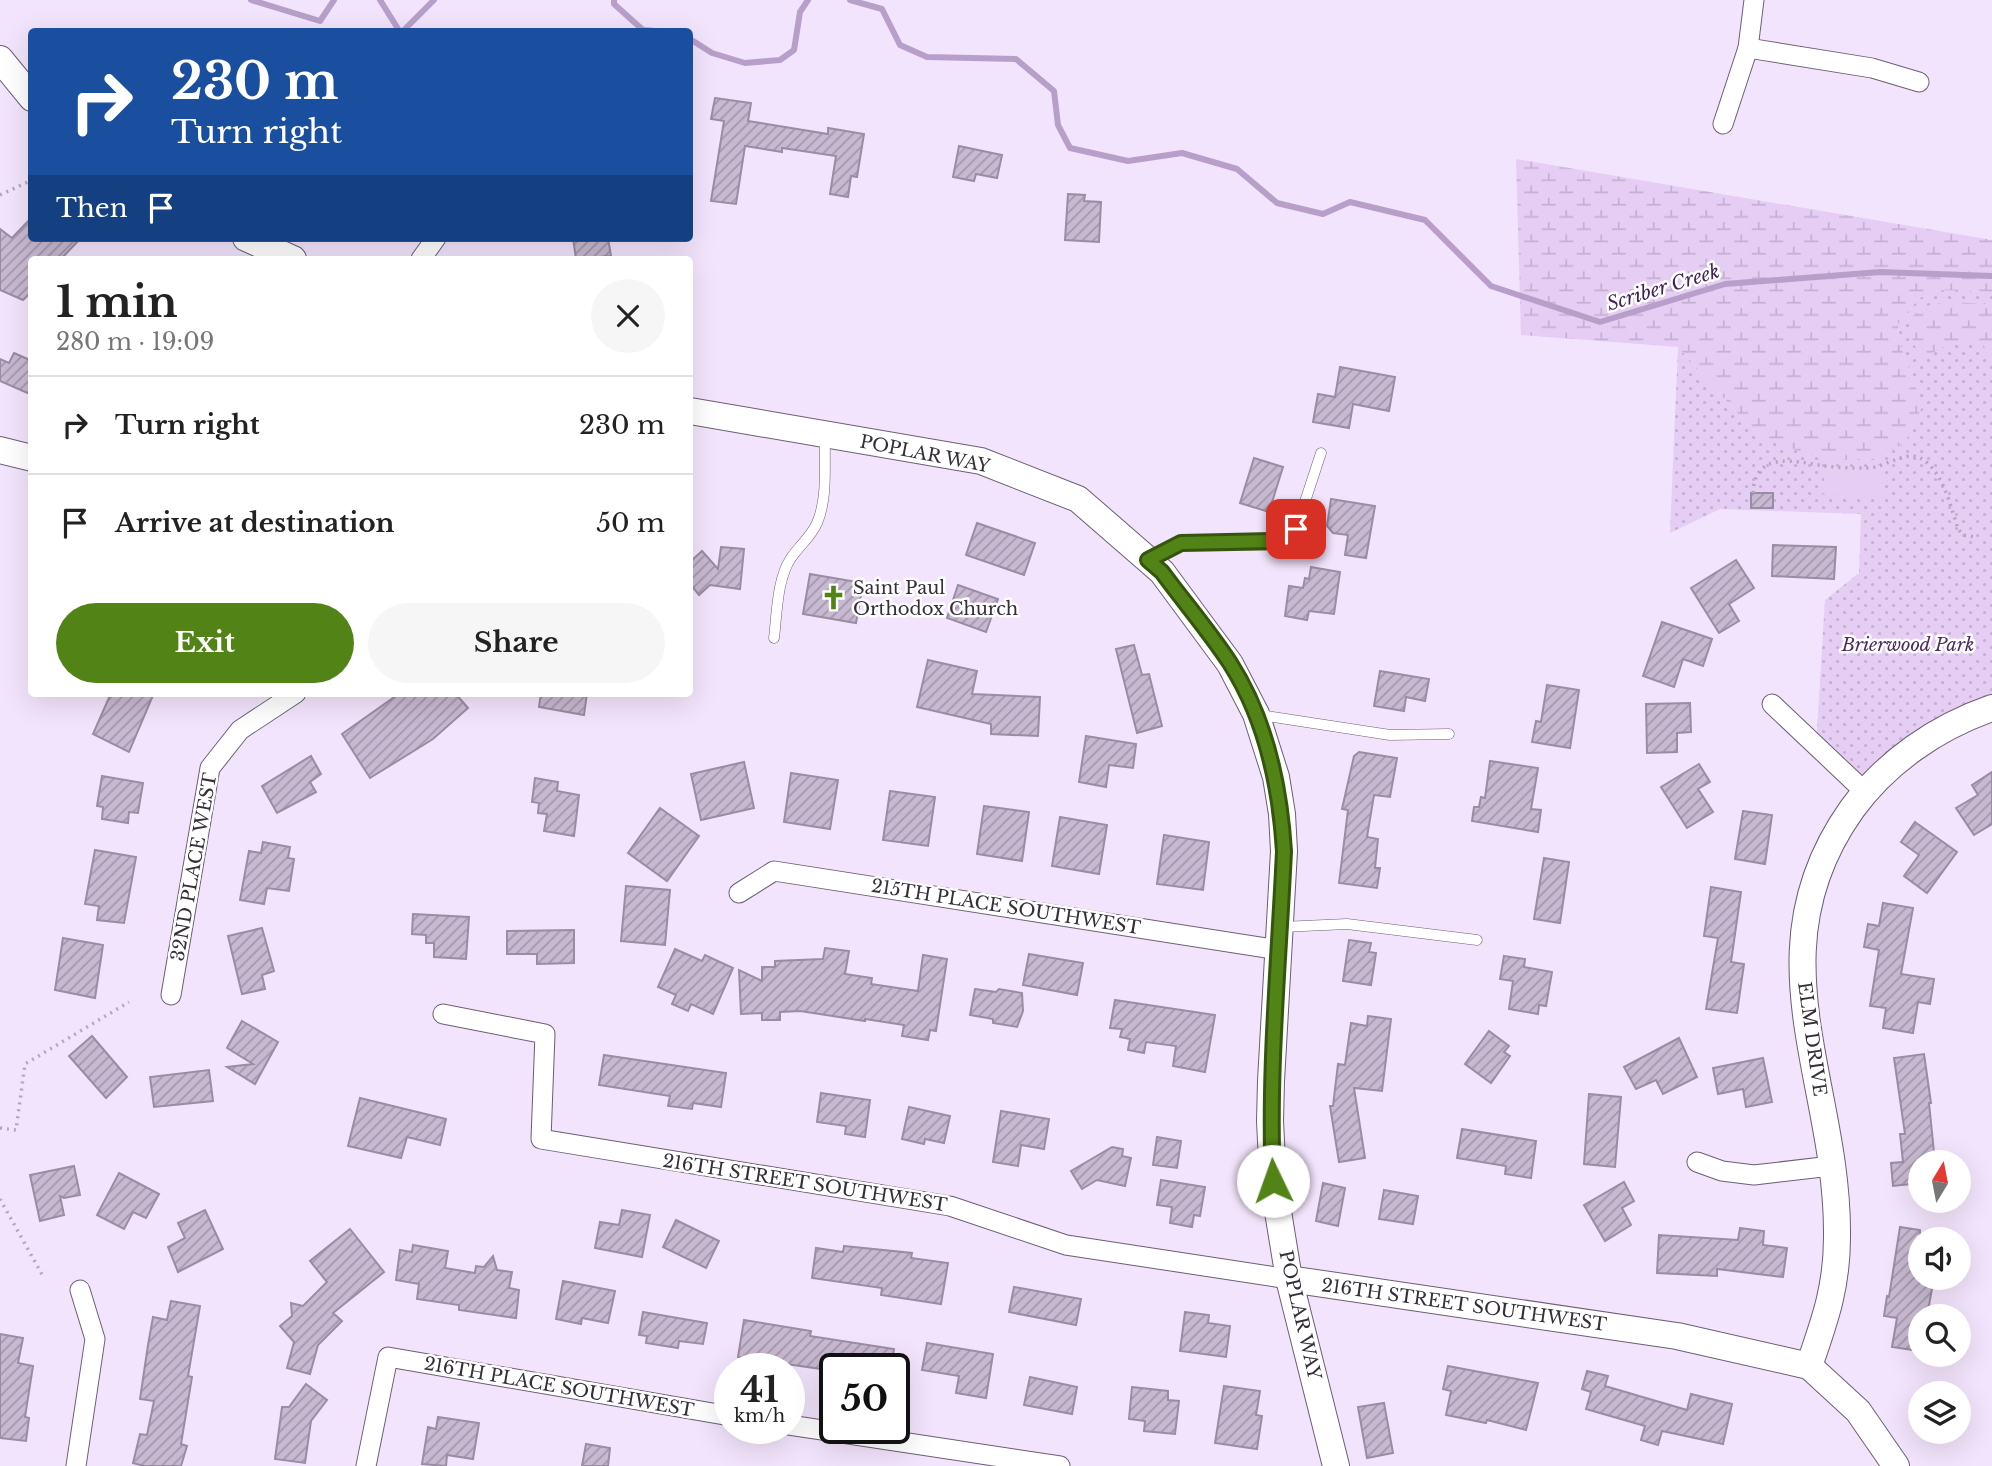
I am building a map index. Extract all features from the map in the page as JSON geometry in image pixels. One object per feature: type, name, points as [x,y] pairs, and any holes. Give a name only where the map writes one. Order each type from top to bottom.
[{"type":"main road","points":[[0,59],[28,93]]},
{"type":"main road","points":[[255,242],[286,256]]},
{"type":"main road","name":"POPLAR WAY","points":[[693,412],[981,461],[1078,499],[1162,572],[1230,664],[1256,714],[1276,777],[1282,814],[1284,851],[1270,1121],[1273,1181],[1289,1279],[1336,1466]]},
{"type":"main road","points":[[0,450],[28,457]]},
{"type":"main road","name":"ELM DRIVE","points":[[1809,1366],[1832,1299],[1837,1234],[1832,1166],[1804,1003],[1802,965],[1805,920],[1826,852],[1841,825],[1865,792],[1894,764],[1929,738],[1954,723],[1992,708]]},
{"type":"main road","name":"216TH STREET SOUTHWEST","points":[[1289,1279],[1677,1336],[1809,1366]]},
{"type":"main road","points":[[1809,1366],[1858,1411],[1896,1466]]},
{"type":"street","points":[[1723,124],[1748,48],[1754,0]]},
{"type":"street","points":[[1748,48],[1872,68],[1919,82]]},
{"type":"street","name":"32ND PLACE WEST","points":[[171,995],[210,768],[240,730],[290,697]]},
{"type":"street","points":[[1772,704],[1865,792]]},
{"type":"street","name":"215TH PLACE SOUTHWEST","points":[[740,893],[774,871],[1280,938]]},
{"type":"street","name":"216TH STREET SOUTHWEST","points":[[443,1014],[545,1034],[541,1139],[950,1206],[1066,1245],[1289,1279]]},
{"type":"street","points":[[1697,1161],[1722,1171],[1754,1175],[1832,1166]]},
{"type":"street","points":[[76,1466],[95,1339],[80,1290]]},
{"type":"street","name":"216TH PLACE SOUTHWEST","points":[[366,1466],[388,1357],[714,1413]]},
{"type":"street","points":[[805,1427],[1059,1466]]},
{"type":"lane","points":[[775,638],[784,573],[791,558],[817,523],[823,503],[825,434]]},
{"type":"lane","points":[[1148,560],[1181,543],[1278,541],[1296,529],[1321,453]]},
{"type":"lane","points":[[1256,714],[1390,734],[1449,734]]},
{"type":"lane","points":[[1280,938],[1347,923],[1477,940]]},
{"type":"path","points":[[0,195],[28,182]]},
{"type":"path","points":[[1753,493],[1756,476],[1766,467],[1781,460],[1798,460],[1825,466],[1872,468],[1901,458],[1913,457],[1924,460],[1940,480],[1958,529],[1963,535],[1975,537]]},
{"type":"path","points":[[0,1128],[16,1130],[25,1065],[129,1002]]},
{"type":"path","points":[[0,1199],[44,1278]]},
{"type":"green space","points":[[1516,159],[1992,240],[1992,292],[1938,290],[1919,298],[1898,324],[1899,341],[1922,407],[1905,443],[1873,459],[1825,460],[1759,437],[1678,347],[1521,335]]},
{"type":"green space","name":"Brierwood Park","points":[[1938,290],[1992,292],[1992,709],[1865,792],[1816,746],[1825,600],[1859,573],[1861,514],[1720,509],[1670,533],[1678,347],[1759,437],[1922,408],[1899,341],[1898,324],[1919,298]]},
{"type":"green space","points":[[1946,302],[1992,304],[1992,358],[1981,342],[1964,342],[1937,350],[1923,358],[1912,339],[1910,318],[1926,306]]},
{"type":"green space","points":[[1883,464],[1882,497],[1823,494],[1825,466],[1872,468]]},
{"type":"building","points":[[715,98],[751,103],[748,121],[828,134],[828,128],[864,134],[857,177],[851,176],[848,197],[830,194],[836,156],[745,146],[736,204],[711,201],[724,121],[711,119]]},
{"type":"building","points":[[959,146],[1002,155],[997,178],[976,174],[974,181],[953,177]]},
{"type":"building","points":[[1068,194],[1085,195],[1084,201],[1101,202],[1099,242],[1065,240]]},
{"type":"building","points":[[28,221],[28,242],[77,242],[64,256],[28,256],[28,295],[23,300],[0,290],[0,229],[12,238]]},
{"type":"building","points":[[574,242],[609,242],[611,256],[576,256]]},
{"type":"building","points":[[14,353],[28,359],[28,393],[0,381],[0,359],[9,363]]},
{"type":"building","points":[[1340,367],[1395,377],[1389,411],[1353,404],[1349,428],[1313,422],[1318,394],[1335,397]]},
{"type":"building","points":[[1254,458],[1283,467],[1269,512],[1240,503]]},
{"type":"building","points":[[1751,493],[1773,493],[1773,508],[1751,508]]},
{"type":"building","points":[[1331,499],[1375,506],[1366,558],[1345,555],[1348,535],[1333,533],[1327,526]]},
{"type":"building","points":[[977,523],[1035,543],[1024,575],[966,555]]},
{"type":"building","points":[[1773,545],[1836,547],[1834,579],[1772,576]]},
{"type":"building","points":[[721,547],[744,549],[740,589],[710,585],[699,595],[693,588],[693,559],[702,551],[718,569]]},
{"type":"building","points":[[1736,560],[1754,588],[1729,604],[1739,621],[1719,633],[1691,588]]},
{"type":"building","points":[[1311,567],[1340,572],[1334,614],[1309,611],[1307,620],[1285,616],[1289,586],[1303,588],[1305,578],[1309,579]]},
{"type":"building","name":"Saint Paul Orthodox Church","points":[[810,574],[863,583],[856,623],[803,614]]},
{"type":"building","points":[[958,585],[998,599],[986,632],[947,618]]},
{"type":"building","points":[[1662,622],[1712,639],[1703,666],[1683,659],[1674,687],[1643,676]]},
{"type":"building","points":[[1134,645],[1142,675],[1149,674],[1162,726],[1137,733],[1116,649]]},
{"type":"building","points":[[928,660],[977,671],[972,694],[1040,697],[1038,736],[991,734],[991,724],[917,707]]},
{"type":"building","points":[[1380,671],[1429,679],[1425,701],[1406,697],[1404,711],[1374,706]]},
{"type":"building","points":[[1547,685],[1579,690],[1570,748],[1532,742],[1536,721],[1541,722]]},
{"type":"building","points":[[109,697],[152,697],[129,752],[93,734]]},
{"type":"building","points":[[394,697],[458,697],[468,708],[433,739],[370,778],[342,734]]},
{"type":"building","points":[[540,697],[586,697],[584,715],[539,707]]},
{"type":"building","points":[[1690,703],[1691,732],[1677,733],[1677,752],[1647,753],[1646,704]]},
{"type":"building","points":[[1086,736],[1136,744],[1133,768],[1109,765],[1106,787],[1079,782]]},
{"type":"building","points":[[1359,752],[1397,758],[1390,797],[1374,795],[1367,837],[1378,839],[1375,868],[1380,868],[1377,888],[1339,883],[1348,810],[1342,809],[1354,756]]},
{"type":"building","points":[[311,756],[321,774],[310,782],[316,792],[277,813],[262,786]]},
{"type":"building","points":[[1490,761],[1538,768],[1531,809],[1541,810],[1538,832],[1472,821],[1474,807],[1479,807],[1481,797],[1485,798]]},
{"type":"building","points":[[744,762],[754,808],[701,820],[691,774]]},
{"type":"building","points":[[1699,764],[1710,782],[1698,789],[1713,812],[1687,828],[1661,787]]},
{"type":"building","points":[[1992,772],[1992,824],[1974,835],[1956,808],[1978,795],[1972,785]]},
{"type":"building","points":[[791,773],[838,780],[830,829],[784,822]]},
{"type":"building","points":[[102,776],[143,783],[138,813],[129,812],[128,823],[102,819],[103,807],[97,806]]},
{"type":"building","points":[[535,778],[558,782],[557,791],[579,795],[574,836],[544,831],[547,814],[538,813],[539,803],[532,802]]},
{"type":"building","points":[[890,791],[935,797],[928,846],[883,840]]},
{"type":"building","points":[[984,806],[1029,812],[1022,861],[977,854]]},
{"type":"building","points":[[660,808],[699,836],[667,881],[628,853]]},
{"type":"building","points":[[1743,811],[1772,815],[1765,864],[1735,859]]},
{"type":"building","points":[[1060,817],[1107,825],[1099,874],[1052,866]]},
{"type":"building","points":[[1915,822],[1957,852],[1927,893],[1904,876],[1919,855],[1901,842]]},
{"type":"building","points":[[1164,835],[1209,842],[1203,890],[1157,884]]},
{"type":"building","points":[[263,842],[290,847],[288,858],[294,859],[289,891],[267,888],[264,904],[240,900],[249,851],[261,853]]},
{"type":"building","points":[[95,850],[136,857],[124,923],[97,920],[99,906],[85,904]]},
{"type":"building","points":[[1544,858],[1569,862],[1560,923],[1534,919]]},
{"type":"building","points":[[626,886],[670,890],[665,945],[621,941]]},
{"type":"building","points":[[1711,887],[1741,892],[1731,962],[1744,964],[1737,1013],[1706,1009],[1718,938],[1704,936]]},
{"type":"building","points":[[1883,903],[1913,908],[1901,974],[1934,979],[1930,1004],[1918,1002],[1913,1033],[1883,1028],[1886,1008],[1870,1006],[1879,950],[1864,947],[1868,924],[1879,926]]},
{"type":"building","points":[[413,914],[469,917],[466,959],[434,957],[434,943],[426,943],[426,935],[412,934]]},
{"type":"building","points":[[262,928],[274,971],[262,975],[265,989],[242,994],[228,936]]},
{"type":"building","points":[[574,930],[574,963],[537,964],[537,954],[507,954],[507,931]]},
{"type":"building","points":[[63,938],[103,945],[95,998],[55,990]]},
{"type":"building","points":[[1349,940],[1371,943],[1369,952],[1376,953],[1371,985],[1343,981]]},
{"type":"building","points":[[825,948],[849,951],[845,974],[872,978],[871,984],[918,991],[923,955],[947,959],[936,1031],[930,1030],[928,1040],[902,1036],[904,1025],[865,1019],[800,1011],[780,1012],[780,1020],[762,1020],[762,1013],[741,1014],[739,970],[762,981],[762,967],[775,967],[775,961],[823,959]]},
{"type":"building","points":[[675,949],[702,961],[705,955],[733,968],[713,1014],[691,1004],[688,1011],[672,1004],[676,995],[658,987]]},
{"type":"building","points":[[1029,954],[1083,963],[1077,995],[1023,985]]},
{"type":"building","points":[[1504,956],[1525,959],[1524,967],[1552,972],[1546,1006],[1539,1005],[1538,1014],[1509,1009],[1513,981],[1500,979]]},
{"type":"building","points":[[975,989],[1022,993],[1023,1011],[1017,1027],[970,1015]]},
{"type":"building","points":[[1115,1000],[1215,1015],[1205,1072],[1173,1066],[1176,1046],[1146,1042],[1144,1053],[1128,1050],[1130,1039],[1120,1037],[1122,1029],[1110,1028]]},
{"type":"building","points":[[1368,1016],[1391,1019],[1382,1091],[1354,1088],[1365,1158],[1339,1162],[1330,1106],[1333,1106],[1338,1064],[1345,1065],[1351,1023],[1367,1026]]},
{"type":"building","points":[[242,1021],[278,1042],[255,1084],[227,1067],[253,1064],[227,1048]]},
{"type":"building","points":[[1489,1031],[1509,1046],[1504,1052],[1510,1056],[1491,1083],[1465,1064]]},
{"type":"building","points":[[92,1036],[127,1077],[106,1098],[69,1056]]},
{"type":"building","points":[[1679,1038],[1697,1077],[1663,1094],[1656,1080],[1636,1089],[1624,1067]]},
{"type":"building","points":[[1924,1054],[1934,1150],[1908,1150],[1908,1184],[1893,1186],[1891,1163],[1903,1162],[1900,1134],[1905,1134],[1894,1058]]},
{"type":"building","points":[[604,1055],[726,1073],[721,1107],[693,1103],[692,1109],[668,1106],[670,1096],[599,1085]]},
{"type":"building","points":[[1763,1058],[1772,1102],[1746,1107],[1743,1089],[1718,1094],[1713,1068]]},
{"type":"building","points":[[209,1070],[213,1101],[154,1107],[150,1077]]},
{"type":"building","points":[[821,1093],[870,1100],[865,1137],[845,1134],[846,1126],[817,1122]]},
{"type":"building","points":[[1589,1094],[1621,1097],[1615,1167],[1584,1164]]},
{"type":"building","points":[[360,1098],[446,1119],[440,1145],[407,1137],[401,1158],[348,1146]]},
{"type":"building","points":[[909,1107],[950,1116],[944,1143],[925,1139],[924,1144],[902,1139]]},
{"type":"building","points":[[1001,1111],[1049,1119],[1044,1149],[1021,1145],[1018,1166],[993,1162]]},
{"type":"building","points":[[1462,1129],[1536,1141],[1531,1178],[1505,1174],[1506,1166],[1457,1158]]},
{"type":"building","points":[[1157,1137],[1181,1141],[1177,1168],[1153,1165]]},
{"type":"building","points":[[1112,1147],[1123,1149],[1122,1156],[1131,1158],[1125,1186],[1097,1180],[1082,1189],[1071,1171]]},
{"type":"building","points":[[74,1166],[80,1195],[64,1198],[60,1196],[64,1215],[40,1221],[30,1175]]},
{"type":"building","points":[[119,1173],[159,1194],[146,1218],[133,1212],[124,1229],[97,1215]]},
{"type":"building","points":[[1161,1180],[1205,1187],[1200,1216],[1194,1215],[1192,1227],[1170,1223],[1172,1207],[1157,1205]]},
{"type":"building","points":[[1624,1182],[1634,1201],[1622,1208],[1631,1225],[1605,1241],[1584,1205]]},
{"type":"building","points":[[1323,1183],[1345,1188],[1338,1226],[1316,1221]]},
{"type":"building","points":[[1384,1190],[1418,1196],[1413,1224],[1379,1219]]},
{"type":"building","points":[[205,1210],[223,1249],[178,1272],[168,1247],[185,1238],[178,1223]]},
{"type":"building","points":[[622,1210],[650,1215],[642,1257],[595,1248],[600,1222],[619,1225]]},
{"type":"building","points":[[676,1220],[719,1241],[706,1268],[663,1247]]},
{"type":"building","points":[[1900,1227],[1908,1228],[1908,1290],[1932,1290],[1929,1304],[1908,1304],[1908,1349],[1892,1347],[1897,1318],[1884,1316],[1887,1296],[1889,1297]]},
{"type":"building","points":[[1740,1228],[1764,1231],[1763,1245],[1787,1248],[1783,1277],[1717,1269],[1717,1276],[1657,1273],[1659,1235],[1738,1240]]},
{"type":"building","points":[[350,1229],[384,1272],[333,1313],[342,1321],[318,1345],[310,1374],[287,1368],[294,1342],[280,1326],[292,1316],[291,1303],[303,1306],[327,1282],[310,1261]]},
{"type":"building","points":[[413,1245],[448,1251],[445,1268],[475,1273],[476,1266],[484,1267],[493,1256],[497,1270],[512,1272],[509,1288],[519,1290],[516,1318],[459,1310],[459,1305],[417,1299],[419,1284],[396,1280],[400,1250],[412,1252]]},
{"type":"building","points":[[844,1246],[912,1253],[911,1258],[948,1263],[941,1304],[881,1295],[882,1288],[812,1278],[816,1248],[843,1252]]},
{"type":"building","points":[[563,1281],[615,1291],[608,1323],[582,1318],[581,1324],[556,1319]]},
{"type":"building","points":[[1014,1287],[1081,1299],[1076,1325],[1009,1312]]},
{"type":"building","points":[[171,1301],[200,1306],[188,1376],[192,1377],[181,1444],[187,1446],[181,1466],[144,1466],[133,1463],[140,1434],[147,1435],[154,1401],[140,1399],[148,1345],[153,1317],[167,1320]]},
{"type":"building","points":[[643,1312],[707,1323],[703,1344],[679,1341],[678,1348],[646,1343],[647,1336],[639,1335]]},
{"type":"building","points":[[1185,1312],[1209,1315],[1208,1323],[1230,1326],[1226,1357],[1180,1351]]},
{"type":"building","points":[[744,1320],[811,1331],[810,1336],[894,1349],[893,1353],[819,1353],[819,1369],[805,1367],[805,1353],[739,1353]]},
{"type":"building","points":[[0,1334],[23,1338],[18,1363],[33,1366],[25,1417],[29,1418],[26,1441],[0,1438]]},
{"type":"building","points":[[927,1343],[993,1354],[986,1398],[956,1393],[959,1376],[922,1370]]},
{"type":"building","points":[[1448,1366],[1538,1383],[1526,1430],[1487,1420],[1486,1423],[1446,1415],[1451,1391],[1443,1389]]},
{"type":"building","points":[[1587,1371],[1608,1376],[1605,1386],[1687,1410],[1691,1394],[1732,1404],[1723,1444],[1662,1431],[1658,1445],[1641,1440],[1645,1426],[1586,1409],[1591,1392],[1582,1389]]},
{"type":"building","points":[[1030,1377],[1077,1387],[1072,1414],[1024,1405]]},
{"type":"building","points":[[306,1384],[327,1400],[311,1421],[305,1463],[275,1459],[282,1407],[289,1407]]},
{"type":"building","points":[[1224,1386],[1260,1391],[1256,1415],[1262,1416],[1257,1449],[1215,1443]]},
{"type":"building","points":[[1132,1387],[1168,1391],[1168,1400],[1179,1401],[1175,1434],[1144,1431],[1145,1421],[1129,1419]]},
{"type":"building","points":[[1384,1403],[1393,1453],[1367,1458],[1358,1407]]},
{"type":"building","points":[[438,1417],[479,1423],[473,1459],[447,1455],[446,1466],[422,1464],[428,1427],[436,1429]]},
{"type":"building","points":[[586,1444],[610,1448],[608,1466],[582,1466]]},
{"type":"waterway","name":"Scriber Creek","points":[[251,0],[320,21],[334,0]]},
{"type":"waterway","name":"Scriber Creek","points":[[380,0],[398,28]]},
{"type":"waterway","name":"Scriber Creek","points":[[406,28],[434,0]]},
{"type":"waterway","name":"Scriber Creek","points":[[614,0],[614,4],[641,28]]},
{"type":"waterway","name":"Scriber Creek","points":[[693,41],[712,53],[745,63],[780,60],[794,50],[800,12],[808,0]]},
{"type":"waterway","name":"Scriber Creek","points":[[850,0],[882,9],[900,45],[927,57],[1016,59],[1054,91],[1058,125],[1070,148],[1128,161],[1182,153],[1237,169],[1277,203],[1323,214],[1350,202],[1425,220],[1491,286],[1600,322],[1725,284],[1880,272],[1992,276]]},
{"type":"place","name":"Saint Paul Orthodox Church","points":[[833,598]]},
{"type":"route","points":[[1273,1181],[1271,1081],[1278,995],[1284,851],[1276,777],[1256,714],[1230,664],[1162,572],[1148,560],[1181,543],[1278,541],[1296,529]]}]
